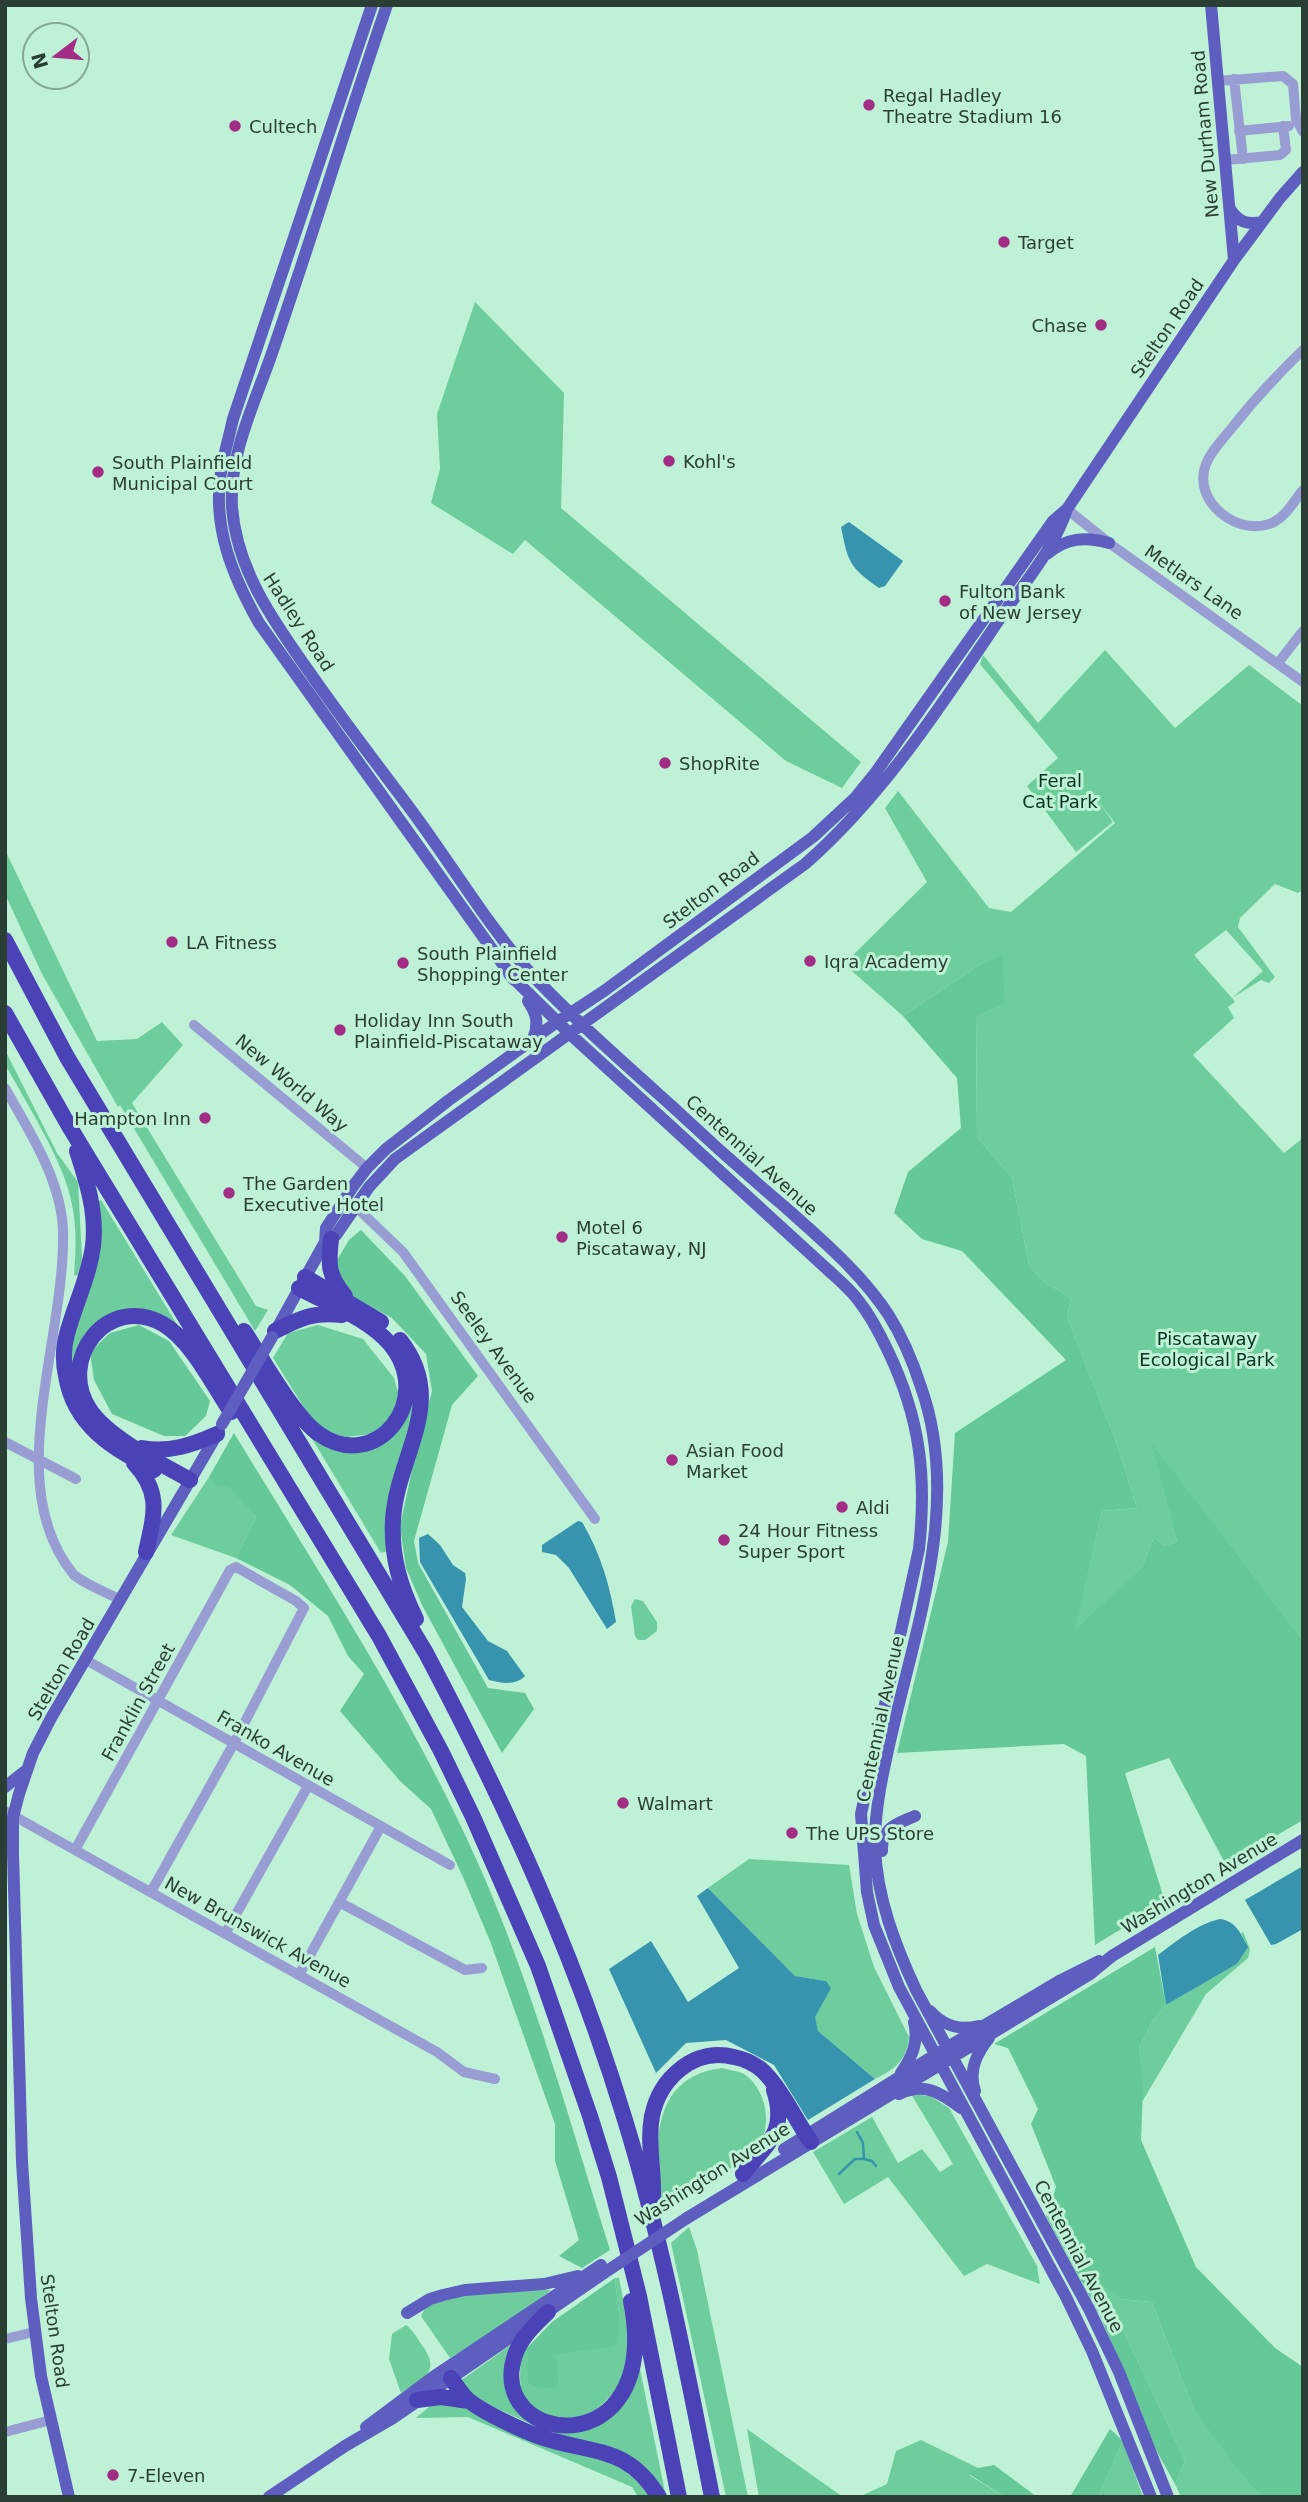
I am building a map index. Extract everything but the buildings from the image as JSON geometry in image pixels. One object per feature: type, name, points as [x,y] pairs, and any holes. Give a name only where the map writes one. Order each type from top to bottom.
[{"type":"highway","points":[[5,940],[67,1057],[426,1653],[516,1831],[564,1947],[613,2081],[653,2216],[684,2348],[712,2497]]},
{"type":"highway","points":[[5,1013],[69,1126],[397,1670],[478,1828],[521,1924],[559,2023],[590,2116],[626,2241],[679,2497]]},
{"type":"highway","points":[[69,1126],[88,1188],[94,1226],[89,1268],[66,1336],[63,1362],[68,1386],[77,1409],[90,1428],[188,1485]]},
{"type":"highway","points":[[328,1240],[330,1270],[335,1283],[349,1301]]},
{"type":"highway","points":[[212,1299],[228,1307],[306,1423],[323,1437],[341,1444],[359,1444],[386,1432],[401,1415],[407,1393],[405,1371],[395,1351],[382,1336],[302,1282]]},
{"type":"highway","points":[[302,1282],[349,1301],[384,1324],[402,1342],[415,1363],[422,1390],[421,1413],[399,1484],[393,1538],[397,1573],[419,1624],[426,1653]]},
{"type":"highway","points":[[273,1334],[299,1318],[315,1314],[342,1315],[356,1319]]},
{"type":"highway","points":[[146,1552],[153,1519],[154,1497],[131,1451],[98,1420],[85,1401],[79,1379],[80,1357],[88,1342],[106,1325],[132,1317],[153,1319],[172,1331],[192,1352],[253,1445],[266,1450]]},
{"type":"highway","points":[[131,1451],[181,1448],[220,1429]]},
{"type":"highway","points":[[653,2216],[651,2129],[656,2102],[669,2078],[689,2063],[716,2055],[750,2062],[761,2070],[781,2093],[808,2139]]},
{"type":"highway","points":[[743,2174],[769,2144],[778,2126],[776,2098],[771,2081]]},
{"type":"highway","points":[[548,2312],[522,2340],[515,2354],[512,2377],[517,2394],[530,2412],[551,2424],[570,2427],[597,2420],[621,2397],[632,2366],[632,2307],[624,2271],[626,2241]]},
{"type":"highway","points":[[451,2378],[469,2401]]},
{"type":"highway","points":[[417,2400],[441,2398],[469,2401],[536,2436],[607,2452],[636,2469],[659,2497]]},
{"type":"main road","name":"Hadley Road","points":[[372,5],[233,419],[220,474],[219,510],[227,555],[239,588],[258,623],[536,1013],[533,1040]]},
{"type":"main road","name":"Hadley Road","points":[[387,5],[272,354],[245,425],[235,463],[232,508],[239,547],[256,591],[270,615],[325,694],[507,944],[528,970],[583,1025]]},
{"type":"main road","name":"New Durham Road","points":[[1211,5],[1234,260]]},
{"type":"main road","name":"Stelton Road","points":[[69,2497],[34,2332],[22,2162],[9,1814],[33,1753],[51,1718],[121,1600],[146,1552],[162,1532],[302,1282],[328,1240],[336,1235],[355,1206],[395,1159],[805,864],[837,836],[882,784],[1041,559],[1061,527],[1067,509],[1234,260],[1303,172]]},
{"type":"main road","points":[[1230,209],[1235,217],[1247,223],[1262,222]]},
{"type":"main road","points":[[233,419],[245,425]]},
{"type":"main road","name":"Stelton Road","points":[[328,1240],[326,1228],[366,1168],[416,1124],[557,1022],[604,992],[830,824],[876,772],[1053,521],[1067,509]]},
{"type":"main road","points":[[1041,559],[1056,546],[1067,541],[1084,539],[1109,543]]},
{"type":"main road","name":"Hadley Road","points":[[509,974],[570,1034]]},
{"type":"main road","name":"Centennial Avenue","points":[[583,1025],[719,1150],[838,1254],[889,1316],[922,1388],[937,1453],[938,1496],[932,1553],[888,1752],[877,1815],[875,1849],[881,1895],[916,2004]]},
{"type":"main road","name":"Centennial Avenue","points":[[570,1034],[828,1269],[858,1300],[879,1333],[900,1375],[911,1406],[923,1473],[923,1511],[919,1549],[862,1814],[867,1892],[874,1925],[883,1951],[916,2004],[943,2056],[967,2113],[1066,2297],[1092,2351],[1151,2497]]},
{"type":"main road","points":[[5,1787],[27,1769]]},
{"type":"main road","points":[[881,1895],[886,1890],[882,1845],[884,1835],[888,1828],[915,1816]]},
{"type":"main road","name":"Washington Avenue","points":[[685,2215],[743,2174],[863,2111],[943,2056],[1090,1973],[1112,1956],[1303,1840]]},
{"type":"main road","points":[[916,2004],[948,2026],[966,2029],[991,2027]]},
{"type":"main road","points":[[898,2078],[911,2060],[916,2045],[916,2004]]},
{"type":"main road","points":[[984,2114],[973,2085],[973,2070],[976,2055],[991,2027]]},
{"type":"main road","name":"Centennial Avenue","points":[[943,2056],[984,2114],[1089,2309],[1119,2372],[1168,2497]]},
{"type":"main road","name":"Washington Avenue","points":[[269,2497],[345,2446],[393,2418],[548,2312],[602,2269],[808,2139],[898,2078],[943,2056]]},
{"type":"main road","points":[[863,2111],[909,2090],[922,2088],[942,2093],[967,2113]]},
{"type":"main road","name":"Washington Avenue","points":[[345,2446],[382,2413],[433,2377],[589,2274],[602,2269]]},
{"type":"main road","points":[[407,2314],[430,2299],[465,2290],[544,2284],[589,2274]]},
{"type":"street","points":[[1218,81],[1283,76],[1293,84],[1296,119],[1303,132]]},
{"type":"street","points":[[1234,79],[1243,159]]},
{"type":"street","points":[[1239,131],[1289,125],[1296,119]]},
{"type":"street","points":[[1226,160],[1280,155],[1286,150],[1283,126]]},
{"type":"street","points":[[1303,350],[1260,392],[1220,442],[1206,465],[1204,475],[1209,497],[1216,508],[1236,523],[1249,527],[1276,521],[1286,513],[1303,490]]},
{"type":"street","name":"Metlars Lane","points":[[1067,509],[1109,543],[1303,682]]},
{"type":"street","points":[[1278,663],[1303,631]]},
{"type":"street","name":"New World Way","points":[[194,1025],[366,1168]]},
{"type":"street","points":[[5,1088],[50,1176],[63,1229],[61,1262],[36,1370]]},
{"type":"street","name":"Seeley Avenue","points":[[355,1206],[403,1252],[595,1519]]},
{"type":"street","points":[[5,1442],[76,1479]]},
{"type":"street","points":[[38,1532],[61,1565],[78,1578],[121,1600]]},
{"type":"street","name":"Franklin Street","points":[[75,1850],[230,1570],[236,1567],[304,1608],[234,1744]]},
{"type":"street","name":"Franko Avenue","points":[[86,1660],[380,1828],[450,1865]]},
{"type":"street","points":[[151,1892],[234,1744]]},
{"type":"street","points":[[225,1934],[308,1786]]},
{"type":"street","name":"New Brunswick Avenue","points":[[9,1814],[437,2052],[464,2072],[495,2079]]},
{"type":"street","points":[[299,1975],[380,1828]]},
{"type":"street","points":[[339,1902],[465,1970],[482,1968]]},
{"type":"street","points":[[5,2339],[34,2332]]},
{"type":"street","points":[[5,2432],[51,2420]]},
{"type":"green space","points":[[475,302],[564,393],[561,508],[861,762],[842,788],[786,761],[525,540],[513,554],[431,503],[440,469],[437,414]]},
{"type":"green space","points":[[1105,650],[1175,728],[1249,665],[1303,706],[1303,890],[1298,893],[1275,884],[1240,918],[1238,927],[1275,977],[1269,983],[1261,980],[1232,998],[1235,1002],[1228,1007],[1234,1018],[1193,1055],[1284,1153],[1303,1138],[1303,1640],[1152,1444],[1177,1542],[1164,1546],[1154,1537],[1142,1567],[1074,1632],[1102,1511],[1137,1508],[1115,1439],[1067,1317],[1071,1298],[1044,1282],[1029,1265],[1012,1178],[977,1137],[976,1016],[1003,955],[978,966],[903,1016],[844,964],[927,882],[885,808],[898,791],[989,908],[1011,912],[1115,823],[1096,798],[1113,822],[1076,852],[1027,786],[1058,758],[980,664],[983,655],[1038,723]],"holes":[[[1226,930],[1263,971],[1232,998],[1194,955]]]},
{"type":"green space","points":[[5,850],[97,1041],[137,1039],[162,1022],[183,1045],[132,1103],[256,1306],[268,1310],[255,1331],[120,1105],[118,1107],[42,974],[5,894]]},
{"type":"green space","points":[[1003,954],[1004,1003],[976,1016],[977,1137],[1012,1178],[1029,1265],[1044,1282],[1071,1298],[1067,1317],[1115,1439],[1137,1508],[1102,1511],[1075,1630],[1142,1567],[1154,1537],[1164,1546],[1177,1542],[1151,1442],[1303,1640],[1303,1820],[1226,1865],[1169,1758],[1125,1773],[1165,1902],[1095,1945],[1086,1756],[1064,1744],[897,1753],[948,1542],[955,1433],[1066,1360],[962,1251],[922,1239],[894,1213],[908,1172],[961,1128],[957,1078],[903,1016],[978,966]]},
{"type":"green space","points":[[5,1050],[57,1153],[78,1182],[83,1276],[74,1275],[75,1228],[67,1184],[42,1131],[5,1064]]},
{"type":"green space","points":[[101,1200],[192,1349],[175,1328],[112,1317],[70,1375],[69,1359],[96,1202]]},
{"type":"green space","points":[[361,1230],[405,1276],[478,1376],[452,1405],[414,1541],[418,1563],[488,1688],[525,1693],[534,1709],[502,1753],[422,1605],[406,1568],[400,1526],[432,1391],[426,1354],[392,1318],[355,1298],[339,1278],[337,1260],[349,1240]]},
{"type":"green space","points":[[139,1325],[169,1341],[210,1401],[206,1416],[185,1436],[164,1436],[112,1414],[94,1380],[90,1352],[110,1333]]},
{"type":"green space","points":[[318,1325],[363,1339],[394,1378],[399,1396],[391,1418],[371,1434],[347,1437],[328,1433],[315,1425],[273,1358],[288,1333]]},
{"type":"green space","points":[[414,1386],[417,1415],[388,1551],[381,1553],[311,1437],[366,1448]]},
{"type":"green space","points":[[234,1433],[331,1590],[423,1751],[451,1805],[497,1908],[533,2005],[610,2250],[582,2268],[559,2256],[579,2240],[555,2161],[555,2124],[490,1941],[431,1809],[400,1781],[340,1711],[364,1674],[348,1656],[328,1616],[290,1585],[236,1558],[256,1517],[229,1487],[216,1485],[209,1477]]},
{"type":"green space","points":[[209,1477],[217,1485],[229,1486],[256,1517],[236,1558],[171,1535]]},
{"type":"green space","points":[[635,1599],[643,1601],[657,1622],[657,1631],[645,1640],[638,1640],[635,1636],[631,1606]]},
{"type":"green space","points":[[749,1859],[849,1865],[857,1914],[874,1967],[909,2037],[906,2052],[899,2063],[875,2079],[818,2031],[814,2017],[826,1981],[795,1976],[708,1888]]},
{"type":"green space","points":[[1243,1932],[1250,1949],[1248,1958],[1206,1994],[1142,2102],[1139,2048],[1153,2020],[1166,2005],[1237,1964],[1247,1947],[1241,1933]]},
{"type":"green space","points":[[1155,1947],[1166,2005],[1153,2020],[1139,2048],[1143,2089],[1141,2140],[1196,2267],[1275,2348],[1303,2367],[1303,2497],[1262,2497],[1194,2410],[1152,2302],[1120,2299],[1101,2284],[1185,2461],[1175,2484],[1146,2432],[1100,2316],[1046,2216],[1056,2187],[1031,2124],[1038,2109],[1008,2048],[994,2044]]},
{"type":"green space","points":[[722,2068],[744,2074],[759,2091],[765,2106],[764,2134],[746,2158],[664,2213],[658,2145],[661,2123],[668,2103],[679,2087],[697,2075]]},
{"type":"green space","points":[[911,2094],[930,2096],[949,2108],[1037,2266],[1040,2284],[987,2264],[964,2276],[888,2177],[844,2204],[813,2152],[872,2117],[898,2163],[922,2149],[940,2172],[953,2164]]},
{"type":"green space","points":[[689,2227],[697,2250],[748,2497],[726,2497],[671,2243]]},
{"type":"green space","points":[[615,2278],[619,2278],[628,2335],[623,2378],[615,2394],[595,2415],[555,2421],[532,2406],[522,2392],[521,2348],[527,2348],[529,2383],[556,2354],[620,2323]]},
{"type":"green space","points":[[615,2278],[620,2323],[615,2346],[556,2354],[559,2387],[541,2389],[528,2383],[527,2348],[552,2322]]},
{"type":"green space","points":[[1100,2282],[1120,2299],[1152,2302],[1194,2410],[1262,2497],[1181,2497],[1175,2484],[1185,2461]]},
{"type":"green space","points":[[551,2290],[529,2308],[450,2358],[421,2316],[425,2308],[455,2298],[487,2293]]},
{"type":"green space","points":[[406,2325],[424,2348],[430,2364],[422,2379],[401,2393],[389,2359],[392,2334]]},
{"type":"green space","points":[[512,2344],[515,2400],[575,2432],[640,2369],[666,2497],[654,2481],[472,2397],[459,2382]]},
{"type":"green space","points":[[436,2401],[458,2403],[621,2464],[654,2497],[638,2497],[632,2487],[468,2417],[416,2418]]},
{"type":"green space","points":[[747,2429],[843,2497],[759,2497]]},
{"type":"green space","points":[[1110,2429],[1123,2441],[1098,2497],[1070,2497]]},
{"type":"green space","points":[[921,2440],[978,2468],[969,2475],[1005,2497],[859,2497],[887,2484],[896,2451]]},
{"type":"green space","points":[[1123,2441],[1143,2497],[1098,2497]]},
{"type":"green space","points":[[994,2465],[1037,2497],[1005,2497],[969,2474],[978,2468]]},
{"type":"water","points":[[849,522],[903,561],[885,586],[879,588],[861,575],[851,563],[841,527]]},
{"type":"water","points":[[578,1521],[582,1522],[600,1558],[608,1583],[616,1622],[607,1629],[569,1568],[556,1555],[542,1552],[542,1545]]},
{"type":"water","points":[[428,1534],[440,1545],[453,1565],[465,1573],[462,1607],[488,1641],[507,1651],[525,1676],[521,1679],[508,1683],[489,1680],[420,1562],[419,1538]]},
{"type":"water","points":[[1303,1866],[1303,1929],[1271,1945],[1245,1900]]},
{"type":"water","points":[[708,1888],[795,1976],[826,1981],[831,1988],[815,2017],[818,2031],[875,2079],[808,2120],[774,2065],[726,2040],[686,2043],[656,2073],[609,1969],[651,1941],[688,2002],[739,1968],[697,1896]]},
{"type":"water","points":[[1220,1919],[1234,1925],[1248,1947],[1237,1964],[1166,2005],[1158,1955],[1196,1929]]},
{"type":"waterway","points":[[857,2132],[863,2143],[864,2159],[872,2161],[876,2166]]},
{"type":"waterway","points":[[839,2174],[855,2159],[864,2159]]},
{"type":"place","name":"Regal Hadley Theatre Stadium 16","points":[[869,105]]},
{"type":"place","name":"Cultech","points":[[235,126]]},
{"type":"place","name":"Target","points":[[1004,242]]},
{"type":"place","name":"Chase","points":[[1101,325]]},
{"type":"place","name":"Kohl's","points":[[669,461]]},
{"type":"place","name":"South Plainfield Municipal Court","points":[[98,472]]},
{"type":"place","name":"Fulton Bank of New Jersey","points":[[945,601]]},
{"type":"place","name":"ShopRite","points":[[665,763]]},
{"type":"place","name":"LA Fitness","points":[[172,942]]},
{"type":"place","name":"Iqra Academy","points":[[810,961]]},
{"type":"place","name":"South Plainfield Shopping Center","points":[[403,963]]},
{"type":"place","name":"Holiday Inn South Plainfield-Piscataway","points":[[340,1030]]},
{"type":"place","name":"Hampton Inn","points":[[205,1118]]},
{"type":"place","name":"The Garden Executive Hotel","points":[[229,1193]]},
{"type":"place","name":"Motel 6 Piscataway, NJ","points":[[562,1237]]},
{"type":"place","name":"Asian Food Market","points":[[672,1460]]},
{"type":"place","name":"Aldi","points":[[842,1507]]},
{"type":"place","name":"24 Hour Fitness Super Sport","points":[[724,1540]]},
{"type":"place","name":"Walmart","points":[[623,1803]]},
{"type":"place","name":"The UPS Store","points":[[792,1833]]},
{"type":"place","name":"7-Eleven","points":[[113,2475]]},
{"type":"park label","name":"Feral Cat Park","points":[[1060,790]]},
{"type":"park label","name":"Piscataway Ecological Park","points":[[1207,1348]]}]
